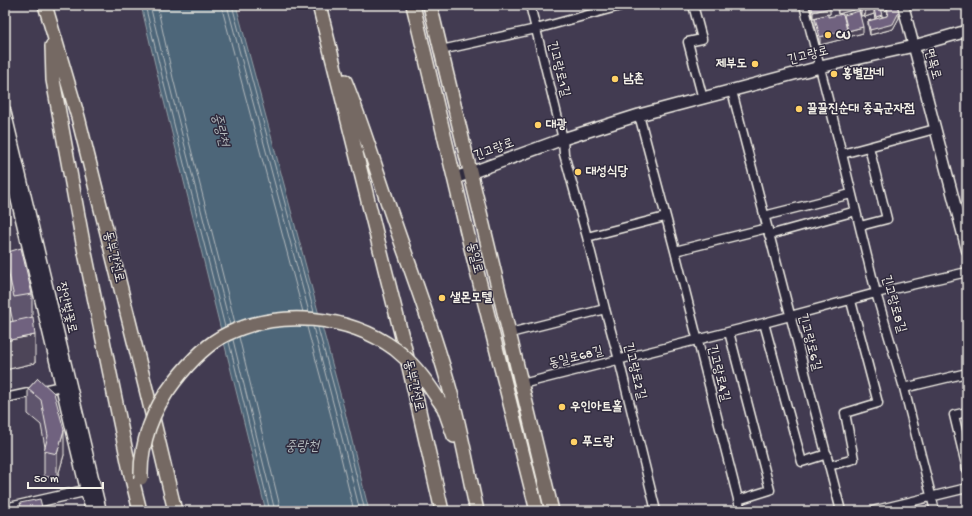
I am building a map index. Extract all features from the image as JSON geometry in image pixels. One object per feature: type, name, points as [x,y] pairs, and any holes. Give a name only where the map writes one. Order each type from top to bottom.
[{"type":"main road","name":"동부간선로","points":[[45,5],[78,117],[175,511]]},
{"type":"main road","name":"동부간선로","points":[[319,5],[404,345],[442,511]]},
{"type":"main road","name":"동일로","points":[[413,5],[468,236],[537,511]]},
{"type":"main road","name":"동일로","points":[[430,5],[552,511]]},
{"type":"main road","points":[[51,28],[54,88],[83,243],[130,471],[140,511]]},
{"type":"main road","points":[[325,31],[361,122],[380,182],[438,345],[461,432],[465,459],[477,511]]},
{"type":"main road","name":"긴고랑로","points":[[454,178],[563,139],[639,115],[820,68],[914,46],[967,31]]},
{"type":"main road","points":[[468,236],[471,230],[476,229],[480,243],[491,256]]},
{"type":"main road","points":[[146,511],[141,478],[143,452],[150,426],[162,399],[179,375],[212,343],[227,334],[259,323],[276,320],[324,320],[346,325],[369,334],[395,350],[425,379],[444,408],[453,434],[465,459]]},
{"type":"street","name":"긴고랑로1길","points":[[530,5],[563,139]]},
{"type":"street","points":[[441,50],[536,29],[607,7],[624,5]]},
{"type":"street","points":[[693,5],[702,38],[688,42],[703,99]]},
{"type":"street","name":"긴고랑로8길","points":[[804,5],[876,293],[904,388],[935,511]]},
{"type":"street","name":"면목로","points":[[903,5],[967,250]]},
{"type":"street","name":"긴고랑로6길","points":[[732,91],[841,511]]},
{"type":"street","name":"장안벚꽃로","points":[[5,110],[66,385],[91,489],[101,511]]},
{"type":"street","name":"긴고랑로4길","points":[[639,115],[741,511]]},
{"type":"street","points":[[842,154],[936,130]]},
{"type":"street","name":"긴고랑로2길","points":[[563,139],[564,154],[619,360],[656,511]]},
{"type":"street","points":[[860,226],[887,219],[869,147]]},
{"type":"street","name":"장안벚꽃로","points":[[5,152],[66,385]]},
{"type":"street","points":[[764,216],[852,194]]},
{"type":"street","points":[[675,251],[768,232],[856,211]]},
{"type":"street","points":[[587,237],[665,217]]},
{"type":"street","name":"동일로68길","points":[[522,384],[851,301],[876,293],[967,272]]},
{"type":"street","points":[[829,466],[854,459],[845,413],[878,403],[851,301]]},
{"type":"street","points":[[510,333],[605,309]]},
{"type":"street","points":[[764,323],[802,462],[827,454]]},
{"type":"street","points":[[730,332],[770,490],[738,500]]},
{"type":"street","points":[[904,388],[967,373]]},
{"type":"street","points":[[5,398],[66,385]]},
{"type":"street","points":[[967,412],[954,415],[967,469]]},
{"type":"street","points":[[872,511],[967,488]]},
{"type":"street","points":[[5,509],[91,489]]},
{"type":"street","name":"장안벚꽃로","points":[[91,489],[91,511]]},
{"type":"water","name":"중랑천","points":[[141,5],[236,5],[345,412],[369,511],[266,511]]},
{"type":"building","points":[[811,5],[829,5],[830,8],[813,12]]},
{"type":"building","points":[[837,5],[852,5],[838,8]]},
{"type":"building","points":[[859,5],[879,5],[882,15],[876,17],[874,9],[865,11],[865,9],[861,11]]},
{"type":"building","points":[[887,5],[897,5],[899,12],[893,24],[870,30],[868,21],[887,16]]},
{"type":"building","points":[[859,11],[863,27],[848,31],[844,15]]},
{"type":"building","points":[[828,14],[828,17],[843,14],[847,30],[820,37],[815,18]]},
{"type":"building","points":[[5,184],[9,200],[5,201]]},
{"type":"building","points":[[21,248],[32,294],[14,297],[5,253]]},
{"type":"building","points":[[33,317],[35,335],[5,341],[5,323]]},
{"type":"building","points":[[38,378],[54,393],[64,430],[57,454],[44,451],[48,436],[41,400],[28,389]]},
{"type":"building","points":[[40,499],[43,511],[22,511],[20,503]]},
{"type":"place","name":"CU","points":[[828,35]]},
{"type":"place","name":"제부도","points":[[755,64]]},
{"type":"place","name":"홍별감네","points":[[834,74]]},
{"type":"place","name":"남촌","points":[[615,79]]},
{"type":"place","name":"꿀꿀진순대 중곡군자점","points":[[799,109]]},
{"type":"place","name":"대광","points":[[538,125]]},
{"type":"place","name":"대성식당","points":[[578,172]]},
{"type":"place","name":"샐몬모텔","points":[[442,298]]},
{"type":"place","name":"우인아트홀","points":[[562,407]]},
{"type":"place","name":"푸드랑","points":[[574,442]]}]
